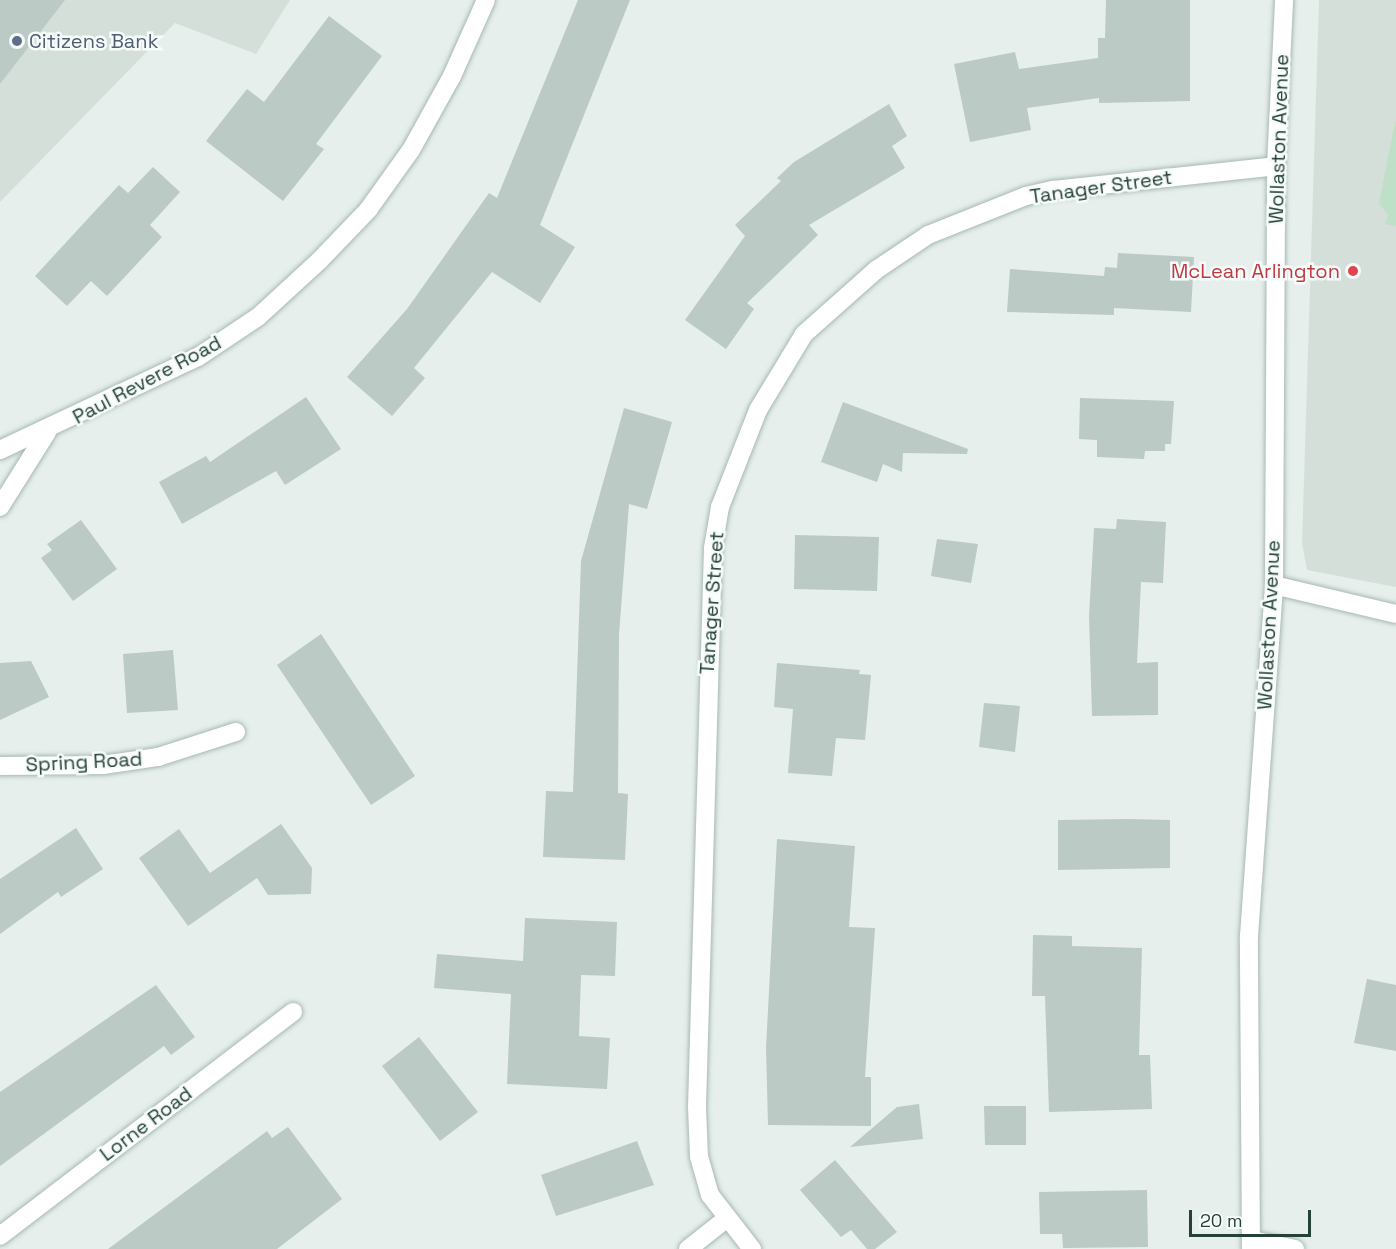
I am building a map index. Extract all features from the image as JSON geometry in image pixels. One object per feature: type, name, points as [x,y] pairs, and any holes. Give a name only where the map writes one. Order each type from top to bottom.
[{"type":"street","name":"Paul Revere Road","points":[[0,450],[47,432],[198,357],[258,317],[319,261],[368,210],[411,150],[452,76],[486,0]]},
{"type":"street","name":"Wollaston Avenue","points":[[1251,1244],[1249,936],[1274,585],[1276,166],[1284,0]]},
{"type":"street","name":"Tanager Street","points":[[752,1249],[726,1219],[710,1195],[699,1157],[697,1107],[709,602],[720,507],[758,410],[804,334],[876,270],[928,235],[1026,196],[1053,190],[1276,166]]},
{"type":"street","points":[[0,507],[47,432]]},
{"type":"street","points":[[1274,585],[1396,614]]},
{"type":"street","name":"Spring Road","points":[[0,766],[103,765],[147,759],[236,732]]},
{"type":"street","name":"Lorne Road","points":[[0,1236],[293,1012]]},
{"type":"street","points":[[688,1249],[726,1219]]},
{"type":"street","points":[[1251,1244],[1295,1249]]},
{"type":"shaded area","points":[[0,0],[290,0],[256,54],[175,23],[0,202]]},
{"type":"shaded area","name":"McLean Arlington","points":[[1319,0],[1396,0],[1396,587],[1307,570],[1302,543]]},
{"type":"green space","points":[[1395,121],[1396,226],[1385,224],[1388,215],[1379,203]]},
{"type":"building","name":"Citizens Bank","points":[[0,0],[65,0],[0,84]]},
{"type":"building","points":[[578,0],[630,0],[540,225],[575,247],[540,303],[492,272],[414,368],[425,378],[392,416],[347,377],[407,309],[489,193],[497,198]]},
{"type":"building","points":[[1106,0],[1190,0],[1190,101],[1099,103],[1099,98],[1027,108],[1031,130],[970,142],[954,64],[1015,52],[1019,69],[1098,58],[1098,38],[1105,38]]},
{"type":"building","points":[[329,16],[382,56],[316,144],[324,149],[283,201],[206,141],[247,89],[264,102]]},
{"type":"building","points":[[889,104],[907,136],[892,146],[905,168],[809,225],[818,235],[747,303],[754,309],[726,349],[685,320],[745,236],[735,225],[781,181],[777,178],[794,162]]},
{"type":"building","points":[[153,167],[180,192],[150,225],[162,237],[107,296],[91,281],[67,306],[35,276],[119,185],[128,193]]},
{"type":"building","points":[[1118,253],[1194,257],[1191,312],[1114,308],[1114,315],[1007,312],[1010,269],[1104,276],[1105,267],[1117,268]]},
{"type":"building","points":[[306,397],[341,449],[285,485],[276,471],[182,524],[159,482],[206,456],[210,462]]},
{"type":"building","points":[[1080,398],[1174,401],[1171,444],[1165,444],[1165,451],[1145,451],[1144,459],[1097,457],[1097,440],[1079,439]]},
{"type":"building","points":[[843,402],[968,449],[967,454],[903,453],[902,472],[883,464],[877,482],[821,462]]},
{"type":"building","points":[[624,408],[672,422],[647,509],[629,504],[619,635],[618,793],[628,794],[625,860],[543,857],[546,791],[573,792],[581,561]]},
{"type":"building","points":[[1117,519],[1166,522],[1163,583],[1141,582],[1137,663],[1158,662],[1158,715],[1092,716],[1089,616],[1094,528],[1116,529]]},
{"type":"building","points":[[81,520],[117,569],[73,601],[41,558],[52,550],[47,544]]},
{"type":"building","points":[[795,535],[879,537],[877,591],[794,589]]},
{"type":"building","points":[[937,539],[978,544],[971,583],[931,576]]},
{"type":"building","points":[[321,634],[415,776],[371,805],[277,665]]},
{"type":"building","points":[[173,650],[178,710],[127,713],[123,654]]},
{"type":"building","points":[[31,661],[49,697],[0,720],[0,663]]},
{"type":"building","points":[[777,663],[860,670],[859,674],[871,675],[865,740],[836,738],[832,776],[788,773],[793,709],[774,707]]},
{"type":"building","points":[[984,703],[1020,706],[1015,752],[979,747]]},
{"type":"building","points":[[1058,820],[1170,820],[1170,868],[1058,870]]},
{"type":"building","points":[[281,824],[312,868],[311,894],[268,895],[257,878],[188,926],[139,858],[179,829],[210,873]]},
{"type":"building","points":[[76,828],[103,869],[61,897],[58,892],[0,934],[0,879]]},
{"type":"building","points":[[777,839],[855,846],[849,927],[875,928],[865,1077],[871,1077],[871,1126],[768,1125],[766,1048]]},
{"type":"building","points":[[525,918],[617,922],[615,976],[581,975],[579,1036],[610,1038],[607,1089],[507,1084],[511,994],[434,988],[437,954],[523,961]]},
{"type":"building","points":[[1033,935],[1072,936],[1072,946],[1142,948],[1139,1055],[1150,1055],[1152,1109],[1049,1112],[1045,996],[1032,996]]},
{"type":"building","points":[[1367,979],[1396,985],[1396,1051],[1354,1043]]},
{"type":"building","points":[[156,985],[195,1037],[171,1055],[164,1046],[0,1166],[0,1092]]},
{"type":"building","points":[[419,1037],[478,1112],[440,1141],[382,1066]]},
{"type":"building","points":[[919,1104],[923,1139],[850,1147],[897,1107]]},
{"type":"building","points":[[984,1106],[1026,1106],[1026,1145],[985,1145]]},
{"type":"building","points":[[288,1127],[342,1199],[277,1249],[108,1249],[267,1131],[272,1138]]},
{"type":"building","points":[[637,1141],[654,1185],[556,1216],[541,1175]]},
{"type":"building","points":[[835,1160],[897,1232],[875,1249],[867,1249],[851,1230],[841,1237],[800,1190]]},
{"type":"building","points":[[1147,1190],[1148,1247],[1063,1248],[1062,1234],[1040,1234],[1039,1192]]},
{"type":"place","name":"Citizens Bank","points":[[17,41]]},
{"type":"place","name":"McLean Arlington","points":[[1353,271]]}]
